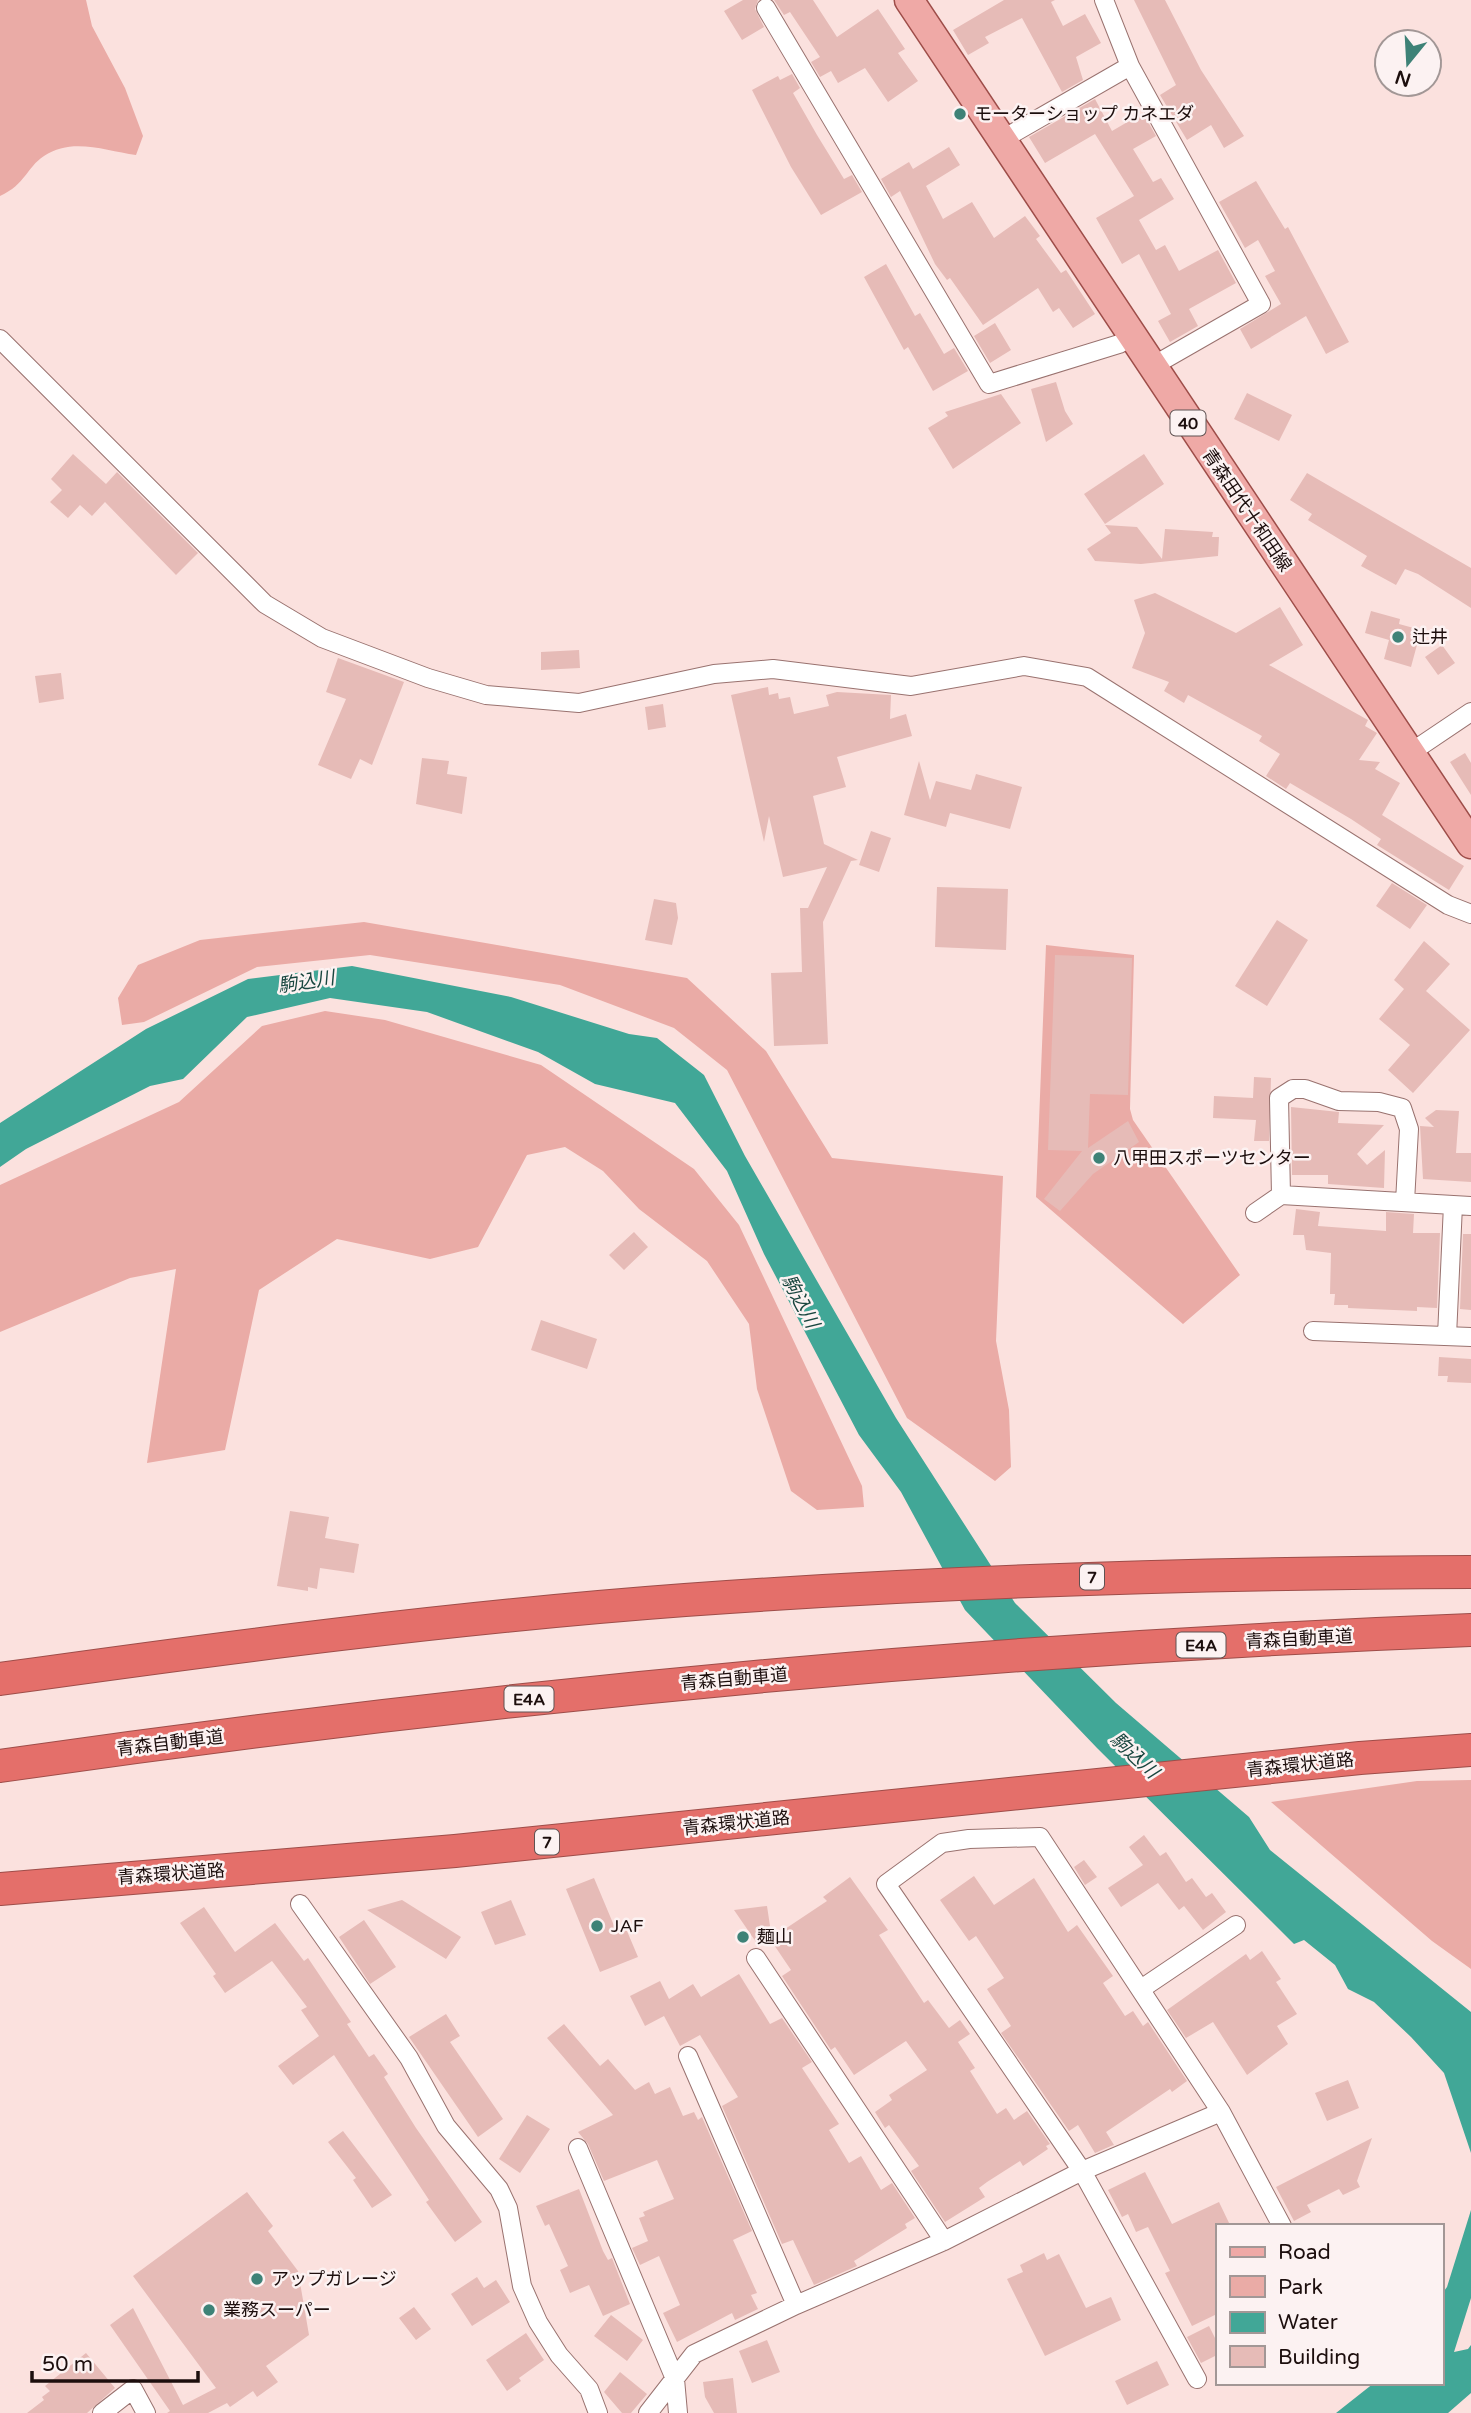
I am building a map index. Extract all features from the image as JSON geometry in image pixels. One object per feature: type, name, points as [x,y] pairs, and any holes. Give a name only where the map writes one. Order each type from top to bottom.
[{"type":"highway","name":"7","points":[[0,1679],[212,1650],[456,1622],[683,1601],[907,1586],[1277,1573],[1471,1572]]},
{"type":"highway","name":"青森自動車道","points":[[0,1766],[561,1695],[931,1663],[1471,1630]]},
{"type":"highway","name":"青森環状道路","points":[[0,1889],[455,1852],[1360,1758],[1471,1750]]},
{"type":"main road","name":"青森田代十和田線","points":[[909,0],[1471,844]]},
{"type":"street","points":[[1104,0],[1130,66],[1261,304],[1151,367]]},
{"type":"street","points":[[766,8],[989,384],[1119,344],[1131,337]]},
{"type":"street","points":[[1003,139],[1130,66]]},
{"type":"street","points":[[0,338],[265,604],[322,638],[428,678],[486,695],[579,703],[714,674],[773,669],[911,686],[1024,666],[1087,677],[1448,905],[1471,914]]},
{"type":"street","points":[[1410,752],[1471,712]]},
{"type":"street","points":[[1282,1195],[1279,1098],[1293,1089],[1306,1089],[1339,1101],[1392,1103],[1402,1108],[1409,1129],[1405,1202]]},
{"type":"street","points":[[1255,1213],[1282,1195],[1462,1205],[1447,1336]]},
{"type":"street","points":[[1313,1331],[1471,1337]]},
{"type":"street","points":[[1197,2379],[1082,2171],[886,1885],[943,1843],[969,1839],[1040,1836],[1221,2112],[1281,2224]]},
{"type":"street","points":[[300,1904],[409,2058],[446,2126],[499,2189],[508,2207],[522,2286],[538,2322],[559,2355],[589,2389],[598,2413]]},
{"type":"street","points":[[1141,1989],[1237,1925]]},
{"type":"street","points":[[756,1958],[944,2241]]},
{"type":"street","points":[[688,2056],[796,2305]]},
{"type":"street","points":[[648,2413],[694,2354],[796,2305],[944,2241],[1082,2171],[1221,2112]]},
{"type":"street","points":[[578,2148],[675,2379],[678,2413]]},
{"type":"street","points":[[102,2413],[133,2389],[146,2413]]},
{"type":"green space","points":[[0,0],[86,0],[92,26],[125,88],[143,136],[136,155],[78,146],[55,150],[38,161],[21,181],[0,196]]},
{"type":"green space","points":[[364,922],[687,978],[766,1051],[832,1158],[1003,1176],[996,1341],[1009,1410],[1011,1467],[995,1481],[907,1418],[727,1070],[674,1028],[560,985],[370,955],[257,967],[144,1022],[122,1025],[118,998],[138,965],[200,940]]},
{"type":"green space","name":"八甲田スポーツセンター","points":[[1046,945],[1134,955],[1130,1109],[1133,1120],[1240,1275],[1183,1324],[1036,1197]]},
{"type":"green space","points":[[325,1011],[385,1020],[541,1065],[694,1169],[739,1225],[862,1486],[864,1507],[817,1510],[791,1491],[757,1389],[749,1324],[707,1261],[639,1209],[603,1171],[565,1147],[527,1155],[478,1247],[430,1259],[337,1239],[259,1290],[225,1450],[147,1463],[176,1269],[130,1278],[0,1332],[0,1185],[179,1102],[262,1026]]},
{"type":"green space","points":[[1471,1780],[1471,1969],[1432,1941],[1271,1802],[1417,1781]]},
{"type":"water","name":"駒込川","points":[[352,966],[511,997],[629,1034],[657,1038],[704,1075],[745,1156],[896,1418],[1015,1603],[1116,1703],[1249,1817],[1270,1850],[1471,2012],[1471,2153],[1444,2073],[1411,2037],[1374,2002],[1348,1989],[1335,1965],[1304,1940],[1294,1944],[1097,1748],[965,1610],[901,1492],[859,1435],[764,1254],[727,1171],[675,1103],[595,1084],[538,1052],[427,1012],[330,998],[247,1017],[183,1079],[150,1086],[26,1149],[0,1167],[0,1123],[146,1029],[248,979]]},
{"type":"water","points":[[1471,2210],[1471,2298],[1454,2352],[1468,2349],[1471,2345],[1471,2393],[1448,2413],[1336,2413],[1371,2385],[1443,2385],[1443,2292]]},
{"type":"building","points":[[743,0],[758,0],[755,9],[764,27],[742,40],[724,11]]},
{"type":"building","points":[[774,0],[813,0],[837,37],[878,9],[905,49],[898,53],[918,81],[888,102],[865,68],[838,83],[831,71],[820,77],[811,62],[820,57],[790,12],[784,15]]},
{"type":"building","points":[[1004,0],[1055,0],[1051,2],[1063,26],[1085,14],[1101,43],[1076,57],[1083,80],[1062,92],[1022,18],[985,37],[989,43],[968,55],[953,30]]},
{"type":"building","points":[[1134,0],[1165,0],[1201,70],[1244,136],[1224,148],[1211,125],[1187,140],[1160,95],[1176,85]]},
{"type":"building","points":[[792,74],[800,88],[793,93],[817,135],[844,179],[852,175],[862,192],[821,215],[791,167],[752,90],[778,76],[780,80]]},
{"type":"building","points":[[1095,99],[1112,131],[1143,113],[1156,136],[1133,149],[1153,182],[1161,178],[1174,199],[1139,220],[1156,250],[1165,245],[1179,271],[1218,250],[1236,283],[1189,309],[1198,326],[1170,342],[1158,321],[1171,314],[1139,254],[1122,264],[1096,218],[1134,196],[1095,134],[1045,163],[1029,137]]},
{"type":"building","points":[[949,147],[960,165],[926,186],[943,219],[972,202],[994,238],[1025,216],[1040,236],[1036,239],[1061,273],[1066,270],[1095,314],[1073,328],[1059,308],[1053,312],[1038,288],[983,325],[950,278],[947,280],[935,264],[900,191],[891,197],[881,179],[909,162],[913,169]]},
{"type":"building","points":[[1256,181],[1285,229],[1288,227],[1349,342],[1326,354],[1306,316],[1251,349],[1240,329],[1281,304],[1265,276],[1275,271],[1258,240],[1245,248],[1219,202]]},
{"type":"building","points":[[886,264],[915,316],[920,313],[944,354],[954,348],[968,371],[933,391],[908,347],[904,350],[864,277]]},
{"type":"building","points":[[995,323],[1011,350],[990,363],[974,336]]},
{"type":"building","points":[[1056,382],[1065,411],[1073,424],[1046,442],[1031,389]]},
{"type":"building","points":[[1247,393],[1292,415],[1279,441],[1234,419]]},
{"type":"building","points":[[1001,394],[1021,423],[953,469],[928,428],[948,416],[945,412]]},
{"type":"building","points":[[73,454],[106,484],[117,472],[198,553],[176,575],[105,502],[92,516],[80,505],[68,518],[50,502],[62,490],[51,479]]},
{"type":"building","points":[[1144,454],[1164,484],[1105,524],[1084,494]]},
{"type":"building","points":[[1307,473],[1471,568],[1471,608],[1418,574],[1405,569],[1396,585],[1361,566],[1367,556],[1308,520],[1312,514],[1290,500]]},
{"type":"building","points":[[1105,525],[1137,527],[1162,559],[1165,529],[1213,532],[1212,537],[1219,537],[1218,556],[1141,564],[1095,561],[1087,549],[1111,533]]},
{"type":"building","points":[[1155,593],[1236,633],[1280,607],[1303,645],[1269,665],[1368,720],[1365,726],[1377,733],[1359,760],[1380,762],[1375,769],[1400,783],[1382,815],[1464,866],[1449,890],[1377,845],[1381,839],[1351,819],[1290,783],[1286,789],[1266,776],[1280,754],[1259,741],[1262,736],[1188,695],[1184,703],[1164,691],[1169,682],[1132,668],[1145,633],[1134,600]]},
{"type":"building","name":"辻井","points":[[1371,611],[1400,619],[1399,624],[1421,630],[1411,667],[1384,659],[1389,640],[1365,633]]},
{"type":"building","points":[[1442,645],[1455,663],[1438,675],[1425,657]]},
{"type":"building","points":[[579,650],[580,668],[541,670],[541,652]]},
{"type":"building","points":[[338,658],[404,682],[372,765],[360,759],[351,779],[318,765],[346,699],[326,692]]},
{"type":"building","points":[[61,673],[64,699],[39,703],[35,676]]},
{"type":"building","points":[[768,687],[769,695],[778,693],[779,699],[790,697],[794,714],[829,706],[826,695],[837,692],[891,695],[890,719],[906,714],[912,736],[837,757],[846,787],[813,796],[824,844],[858,860],[851,861],[823,922],[828,1044],[774,1046],[771,973],[802,972],[800,908],[808,908],[827,867],[783,877],[769,816],[764,842],[731,695]]},
{"type":"building","points":[[663,704],[666,727],[648,730],[645,707]]},
{"type":"building","points":[[1465,753],[1471,763],[1471,795],[1450,762]]},
{"type":"building","points":[[422,758],[449,761],[447,774],[467,777],[462,814],[416,804]]},
{"type":"building","points":[[919,761],[930,800],[936,781],[971,790],[976,774],[1022,787],[1010,829],[950,813],[946,827],[904,815]]},
{"type":"building","points":[[871,831],[891,838],[879,872],[859,865]]},
{"type":"building","points":[[1392,883],[1427,905],[1410,929],[1376,906]]},
{"type":"building","points":[[937,887],[1008,889],[1006,950],[935,947]]},
{"type":"building","points":[[654,899],[676,903],[678,918],[672,945],[645,940]]},
{"type":"building","points":[[1277,920],[1308,940],[1267,1006],[1235,986]]},
{"type":"building","points":[[1424,941],[1450,964],[1426,991],[1470,1030],[1413,1093],[1388,1070],[1410,1045],[1379,1019],[1404,989],[1394,980]]},
{"type":"building","points":[[1055,955],[1132,958],[1128,1095],[1090,1094],[1088,1148],[1128,1121],[1139,1142],[1093,1174],[1060,1211],[1044,1199],[1082,1151],[1048,1150]]},
{"type":"building","points":[[1254,1077],[1271,1078],[1269,1141],[1254,1141],[1256,1120],[1213,1118],[1214,1096],[1253,1098]]},
{"type":"building","points":[[1291,1107],[1339,1112],[1338,1123],[1384,1125],[1357,1154],[1367,1165],[1385,1150],[1384,1188],[1328,1184],[1328,1175],[1292,1175]]},
{"type":"building","points":[[1436,1110],[1459,1111],[1456,1153],[1471,1153],[1471,1182],[1423,1179],[1420,1126],[1434,1127],[1425,1118]]},
{"type":"building","points":[[1296,1209],[1320,1212],[1318,1226],[1386,1231],[1386,1212],[1414,1214],[1413,1233],[1440,1233],[1437,1308],[1417,1307],[1417,1311],[1334,1305],[1335,1294],[1330,1294],[1331,1253],[1306,1250],[1304,1235],[1293,1235]]},
{"type":"building","points":[[634,1232],[648,1247],[624,1270],[609,1255]]},
{"type":"building","points":[[1463,1234],[1471,1234],[1471,1310],[1460,1309]]},
{"type":"building","points":[[541,1320],[597,1339],[587,1369],[531,1350]]},
{"type":"building","points":[[1439,1357],[1471,1359],[1471,1383],[1447,1382],[1448,1376],[1438,1376]]},
{"type":"building","points":[[290,1511],[329,1517],[325,1538],[359,1544],[354,1573],[320,1568],[317,1589],[308,1587],[308,1591],[277,1586]]},
{"type":"building","points":[[1144,1835],[1160,1856],[1166,1852],[1186,1882],[1192,1878],[1206,1897],[1212,1893],[1226,1912],[1203,1930],[1184,1906],[1179,1910],[1158,1883],[1121,1907],[1108,1888],[1143,1865],[1129,1847]]},
{"type":"building","points":[[1084,1860],[1097,1877],[1085,1885],[1074,1867]]},
{"type":"building","points":[[974,1876],[994,1905],[1034,1878],[1068,1932],[1077,1925],[1113,1976],[1103,1983],[1125,2016],[1133,2011],[1143,2026],[1148,2022],[1187,2081],[1172,2092],[1170,2089],[1106,2132],[1114,2145],[1095,2153],[1078,2125],[1069,2131],[1001,2033],[1011,2026],[987,1989],[1004,1978],[976,1936],[969,1941],[940,1900]]},
{"type":"building","points":[[850,1877],[888,1930],[879,1935],[924,2003],[928,2000],[949,2028],[960,2020],[970,2034],[958,2042],[975,2068],[970,2071],[997,2114],[1006,2108],[1014,2120],[1027,2111],[1050,2144],[1046,2146],[1048,2149],[1023,2166],[1020,2161],[987,2182],[979,2188],[985,2197],[945,2222],[911,2171],[919,2166],[889,2125],[885,2128],[875,2112],[892,2100],[889,2095],[927,2070],[906,2041],[854,2075],[835,2047],[831,2050],[782,1976],[791,1970],[770,1939],[827,1901],[823,1897]]},
{"type":"building","name":"JAF","points":[[594,1878],[615,1928],[624,1924],[638,1957],[600,1972],[566,1889]]},
{"type":"building","points":[[402,1900],[461,1937],[446,1959],[367,1910]]},
{"type":"building","points":[[511,1900],[526,1935],[495,1945],[481,1912]]},
{"type":"building","points":[[767,1906],[770,1926],[756,1942],[734,1910]]},
{"type":"building","points":[[204,1907],[235,1952],[275,1923],[304,1961],[308,1958],[351,2022],[347,2024],[369,2057],[374,2054],[388,2074],[384,2077],[416,2128],[482,2222],[455,2242],[426,2202],[429,2200],[334,2055],[293,2085],[278,2066],[319,2036],[301,2010],[307,2007],[272,1961],[225,1993],[213,1976],[216,1974],[180,1923]]},
{"type":"building","points":[[364,1920],[396,1967],[370,1984],[339,1937]]},
{"type":"building","points":[[1262,1951],[1281,1979],[1276,1982],[1297,2014],[1277,2026],[1288,2044],[1247,2075],[1213,2022],[1186,2038],[1167,2010],[1246,1954],[1250,1960]]},
{"type":"building","points":[[739,1974],[770,2024],[782,2018],[812,2062],[802,2068],[839,2124],[829,2130],[849,2163],[861,2156],[881,2190],[892,2183],[915,2218],[905,2224],[907,2228],[854,2261],[857,2266],[814,2285],[793,2240],[782,2244],[722,2106],[738,2097],[700,2035],[680,2046],[664,2016],[645,2026],[630,1996],[660,1981],[669,1999],[693,1984],[701,1997]]},
{"type":"building","points":[[446,2014],[460,2036],[450,2042],[503,2119],[478,2137],[409,2037]]},
{"type":"building","points":[[564,2024],[600,2066],[608,2059],[635,2090],[649,2082],[655,2094],[670,2087],[683,2116],[694,2112],[698,2120],[702,2117],[752,2231],[733,2240],[757,2293],[751,2295],[758,2309],[735,2320],[732,2313],[677,2342],[663,2313],[680,2305],[659,2256],[640,2265],[632,2248],[648,2241],[639,2218],[645,2216],[643,2212],[674,2199],[657,2160],[604,2181],[588,2144],[578,2132],[613,2115],[547,2038]]},
{"type":"building","points":[[1348,2080],[1359,2108],[1327,2121],[1315,2093]]},
{"type":"building","points":[[527,2115],[550,2129],[520,2173],[499,2159]]},
{"type":"building","points":[[343,2131],[392,2195],[372,2208],[353,2180],[356,2178],[328,2142]]},
{"type":"building","points":[[1372,2138],[1357,2181],[1360,2187],[1343,2195],[1339,2189],[1307,2205],[1311,2212],[1294,2221],[1276,2187]]},
{"type":"building","points":[[1145,2172],[1172,2224],[1219,2202],[1230,2224],[1216,2224],[1216,2314],[1192,2326],[1165,2273],[1170,2271],[1148,2227],[1136,2232],[1128,2214],[1122,2217],[1108,2190]]},
{"type":"building","points":[[579,2189],[603,2251],[608,2260],[612,2258],[630,2304],[603,2316],[589,2285],[570,2293],[560,2270],[568,2266],[549,2224],[545,2226],[536,2206]]},
{"type":"building","points":[[247,2192],[273,2226],[268,2231],[298,2271],[309,2335],[266,2366],[278,2382],[257,2397],[253,2391],[230,2407],[227,2403],[208,2413],[167,2413],[170,2411],[110,2325],[133,2308],[183,2405],[216,2388],[133,2276]]},
{"type":"building","points":[[1044,2253],[1047,2260],[1059,2254],[1086,2308],[1111,2297],[1121,2320],[1045,2356],[1007,2279],[1023,2272],[1020,2265]]},
{"type":"building","points":[[477,2277],[484,2288],[496,2280],[510,2302],[472,2326],[451,2294]]},
{"type":"building","points":[[414,2307],[431,2329],[416,2340],[399,2318]]},
{"type":"building","points":[[611,2315],[643,2340],[627,2361],[594,2336]]},
{"type":"building","points":[[1209,2326],[1216,2340],[1216,2356],[1201,2363],[1187,2337]]},
{"type":"building","points":[[526,2333],[544,2360],[519,2378],[521,2381],[507,2391],[486,2360]]},
{"type":"building","points":[[767,2340],[780,2372],[752,2383],[739,2351]]},
{"type":"building","points":[[86,2353],[115,2388],[87,2413],[27,2413],[44,2400],[42,2397],[50,2391],[45,2386]]},
{"type":"building","points":[[1157,2361],[1169,2385],[1127,2405],[1115,2381]]},
{"type":"building","points":[[620,2372],[647,2394],[631,2413],[622,2413],[604,2392]]},
{"type":"building","points":[[733,2378],[737,2413],[714,2413],[705,2397],[703,2382]]},
{"type":"place","name":"モーターショップ カネエダ","points":[[960,114]]},
{"type":"place","name":"辻井","points":[[1398,637]]},
{"type":"place","name":"八甲田スポーツセンター","points":[[1099,1158]]},
{"type":"place","name":"JAF","points":[[597,1926]]},
{"type":"place","name":"麺山","points":[[743,1937]]},
{"type":"place","name":"アップガレージ","points":[[257,2279]]},
{"type":"place","name":"業務スーパー","points":[[209,2310]]}]
